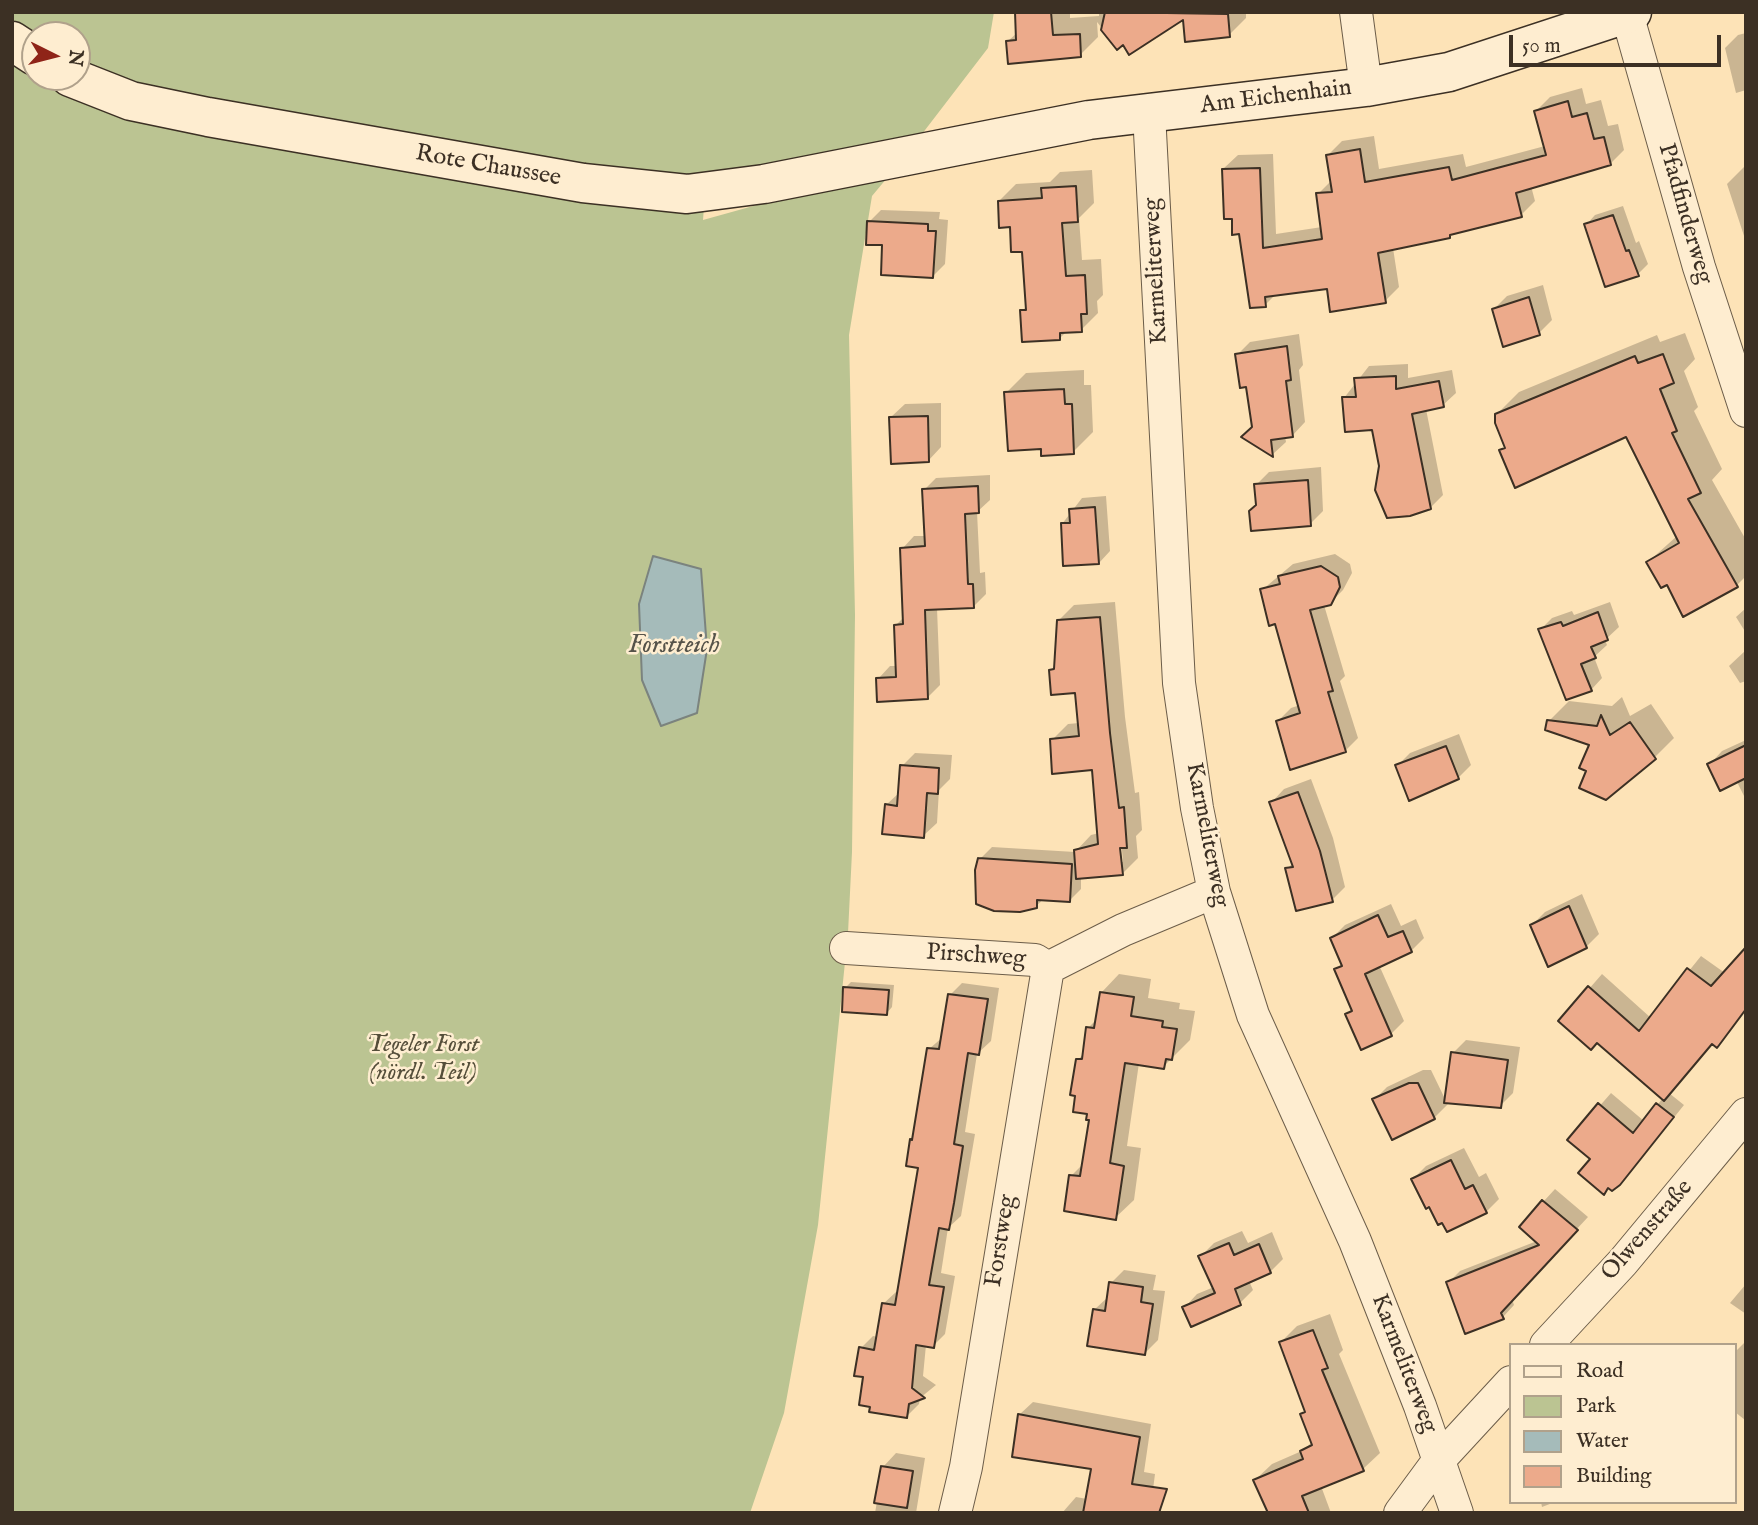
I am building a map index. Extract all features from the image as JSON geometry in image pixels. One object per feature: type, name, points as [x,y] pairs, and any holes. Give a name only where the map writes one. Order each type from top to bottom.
[{"type":"street","points":[[1356,12],[1366,88]]},
{"type":"street","name":"Am Eichenhain","points":[[912,154],[1089,120],[1366,88],[1449,72],[1629,13]]},
{"type":"street","name":"Pfadfinderweg","points":[[1629,13],[1699,267],[1746,411]]},
{"type":"street","name":"Rote Chaussee","points":[[91,87],[169,110],[570,181],[660,193],[710,192],[912,154]]},
{"type":"street","name":"Karmeliterweg","points":[[1149,113],[1180,683],[1197,808],[1214,892],[1253,1015],[1355,1241],[1457,1513]]},
{"type":"street","name":"Pirschweg","points":[[846,948],[1035,960],[1048,968],[1055,962],[1134,925],[1214,892]]},
{"type":"street","name":"Forstweg","points":[[955,1513],[966,1466],[1048,968]]},
{"type":"street","name":"Olwenstraße","points":[[1548,1343],[1623,1262],[1746,1114]]},
{"type":"street","points":[[1400,1513],[1438,1460],[1510,1383]]},
{"type":"green space","name":"Tegeler Forst (nördl. Teil)","points":[[12,12],[994,12],[988,48],[922,134],[706,181],[703,220],[897,166],[872,196],[849,335],[855,615],[852,852],[848,933],[818,1225],[784,1413],[750,1513],[12,1513]]},
{"type":"water","name":"Forstteich","points":[[653,556],[701,569],[707,649],[697,713],[661,726],[642,680],[639,604]]},
{"type":"building","points":[[1015,12],[1051,12],[1053,35],[1080,34],[1081,57],[1008,64],[1006,41],[1016,40]]},
{"type":"building","points":[[1105,12],[1228,14],[1230,37],[1185,42],[1183,20],[1129,55],[1123,45],[1117,50],[1101,30]]},
{"type":"building","points":[[1568,101],[1572,117],[1587,113],[1594,139],[1604,137],[1611,165],[1516,193],[1522,217],[1450,235],[1450,238],[1378,253],[1386,303],[1330,312],[1327,289],[1265,297],[1266,307],[1250,308],[1239,234],[1232,235],[1232,219],[1224,219],[1222,169],[1260,168],[1263,248],[1322,239],[1316,193],[1332,192],[1326,155],[1360,149],[1365,182],[1449,167],[1452,180],[1546,155],[1534,111]]},
{"type":"building","points":[[1076,186],[1078,222],[1062,223],[1066,276],[1085,275],[1087,314],[1081,314],[1082,332],[1060,333],[1060,340],[1022,342],[1020,310],[1026,310],[1022,252],[1011,252],[1010,227],[999,228],[998,201],[1042,198],[1041,188]]},
{"type":"building","points":[[1613,215],[1626,251],[1629,250],[1639,276],[1605,287],[1584,224]]},
{"type":"building","points":[[867,221],[928,224],[928,231],[936,231],[933,278],[881,275],[882,245],[866,245]]},
{"type":"building","points":[[1529,297],[1540,335],[1503,347],[1492,309]]},
{"type":"building","points":[[1287,346],[1291,380],[1286,381],[1293,437],[1271,440],[1273,457],[1241,437],[1252,427],[1246,387],[1240,388],[1235,354]]},
{"type":"building","points":[[1663,354],[1674,383],[1660,389],[1677,431],[1672,433],[1701,493],[1688,499],[1738,587],[1683,617],[1667,585],[1661,588],[1646,562],[1679,543],[1626,437],[1515,488],[1499,450],[1505,448],[1495,423],[1495,414],[1635,356],[1638,363]]},
{"type":"building","points":[[1396,376],[1396,389],[1439,381],[1444,407],[1412,414],[1431,509],[1410,516],[1387,518],[1375,490],[1379,466],[1372,430],[1345,432],[1342,397],[1356,397],[1354,378]]},
{"type":"building","points":[[1064,389],[1065,404],[1072,404],[1074,454],[1041,456],[1041,449],[1008,451],[1004,392]]},
{"type":"building","points":[[928,416],[929,462],[891,464],[889,417]]},
{"type":"building","points":[[1308,480],[1311,526],[1251,531],[1249,511],[1256,505],[1254,484]]},
{"type":"building","points":[[978,486],[979,513],[965,514],[968,584],[973,584],[974,608],[925,610],[928,699],[877,702],[876,678],[896,677],[894,625],[903,624],[900,548],[925,546],[922,489]]},
{"type":"building","points":[[1095,507],[1099,564],[1063,566],[1061,523],[1070,523],[1069,509]]},
{"type":"building","points":[[1321,566],[1338,577],[1340,587],[1331,605],[1310,610],[1333,691],[1328,692],[1346,752],[1290,770],[1276,721],[1300,713],[1275,624],[1269,626],[1260,589],[1280,584],[1278,576]]},
{"type":"building","points":[[1598,612],[1608,640],[1591,647],[1596,658],[1581,664],[1592,691],[1566,700],[1538,629],[1561,622],[1563,626]]},
{"type":"building","points":[[1100,617],[1110,733],[1119,808],[1124,807],[1127,848],[1120,848],[1123,875],[1076,879],[1074,850],[1098,844],[1092,770],[1052,774],[1050,739],[1079,736],[1075,693],[1051,695],[1049,670],[1054,669],[1057,620]]},
{"type":"building","points":[[1601,715],[1610,735],[1630,722],[1656,759],[1606,800],[1579,788],[1586,771],[1579,768],[1589,745],[1545,730],[1547,720],[1597,726]]},
{"type":"building","points":[[1746,745],[1746,778],[1720,791],[1707,764]]},
{"type":"building","points":[[1446,746],[1459,779],[1409,801],[1395,765]]},
{"type":"building","points":[[900,765],[939,768],[938,794],[927,793],[924,838],[882,834],[885,804],[897,806]]},
{"type":"building","points":[[1298,792],[1320,851],[1333,902],[1296,911],[1285,868],[1293,867],[1269,802]]},
{"type":"building","points":[[978,858],[1072,864],[1070,902],[1037,900],[1037,908],[1020,912],[994,911],[976,904],[975,870]]},
{"type":"building","points":[[1569,906],[1587,948],[1548,967],[1530,925]]},
{"type":"building","points":[[1378,915],[1388,937],[1403,931],[1412,952],[1365,974],[1392,1036],[1361,1050],[1345,1014],[1352,1011],[1334,969],[1342,966],[1330,938]]},
{"type":"building","points":[[1746,947],[1746,1009],[1717,1048],[1712,1044],[1664,1101],[1597,1043],[1591,1050],[1558,1021],[1588,986],[1639,1031],[1687,968],[1711,986]]},
{"type":"building","points":[[843,987],[889,990],[887,1015],[842,1012]]},
{"type":"building","points":[[1100,992],[1134,997],[1131,1016],[1163,1021],[1162,1027],[1177,1029],[1172,1060],[1166,1059],[1164,1069],[1125,1063],[1110,1163],[1124,1166],[1116,1220],[1064,1211],[1069,1175],[1080,1176],[1089,1120],[1086,1120],[1087,1114],[1073,1112],[1075,1096],[1070,1095],[1076,1059],[1082,1059],[1086,1027],[1094,1028]]},
{"type":"building","points":[[948,994],[988,999],[979,1055],[968,1053],[954,1144],[963,1146],[954,1203],[949,1230],[939,1228],[929,1285],[944,1287],[934,1348],[916,1345],[912,1388],[925,1398],[909,1404],[907,1418],[869,1412],[870,1407],[859,1405],[863,1377],[854,1376],[859,1347],[874,1350],[882,1303],[895,1305],[918,1168],[906,1166],[910,1139],[912,1140],[927,1048],[939,1049]]},
{"type":"building","points":[[1451,1052],[1508,1060],[1501,1108],[1444,1103]]},
{"type":"building","points":[[1409,1083],[1418,1083],[1435,1119],[1392,1140],[1372,1099]]},
{"type":"building","points":[[1598,1103],[1633,1133],[1656,1103],[1674,1117],[1620,1185],[1612,1191],[1608,1188],[1604,1195],[1578,1173],[1590,1159],[1567,1140]]},
{"type":"building","points":[[1451,1160],[1465,1189],[1473,1185],[1487,1213],[1447,1232],[1442,1223],[1438,1225],[1429,1207],[1426,1209],[1411,1179]]},
{"type":"building","points":[[1542,1200],[1578,1230],[1501,1313],[1504,1319],[1465,1334],[1446,1282],[1539,1245],[1519,1227]]},
{"type":"building","points":[[1229,1243],[1234,1255],[1259,1244],[1271,1273],[1235,1289],[1241,1305],[1191,1327],[1182,1307],[1215,1293],[1198,1256]]},
{"type":"building","points":[[1109,1282],[1143,1287],[1141,1302],[1153,1304],[1145,1355],[1087,1346],[1093,1309],[1105,1311]]},
{"type":"building","points":[[1313,1330],[1328,1368],[1322,1370],[1364,1471],[1302,1496],[1309,1513],[1268,1513],[1253,1480],[1303,1459],[1300,1451],[1312,1445],[1300,1414],[1305,1412],[1279,1342]]},
{"type":"building","points":[[1018,1414],[1140,1437],[1132,1484],[1167,1489],[1159,1513],[1083,1513],[1091,1469],[1012,1457]]},
{"type":"building","points":[[881,1466],[913,1471],[907,1508],[874,1503]]}]
